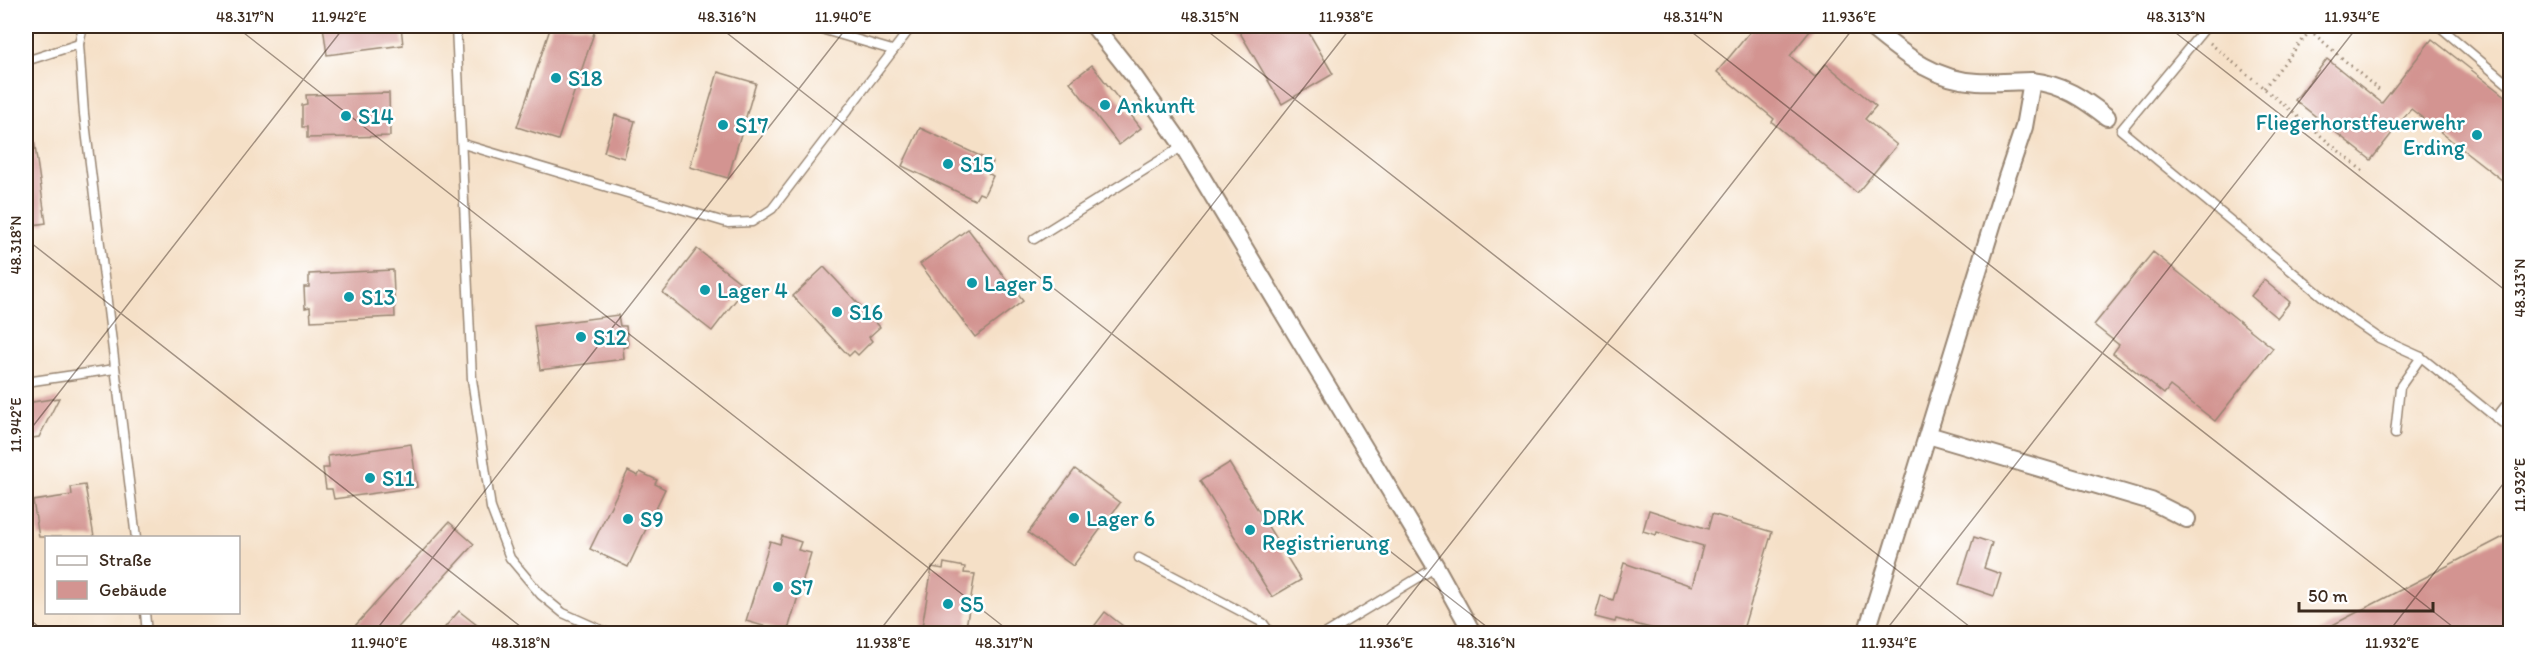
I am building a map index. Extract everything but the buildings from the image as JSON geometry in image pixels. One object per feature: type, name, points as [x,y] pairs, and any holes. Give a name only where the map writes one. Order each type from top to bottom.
[{"type":"street","points":[[1094,26],[1133,75],[1183,146],[1436,567],[1473,633]]},
{"type":"street","points":[[1869,26],[1912,61],[1934,74],[1979,82],[2050,83],[2074,93],[2107,117]]},
{"type":"street","points":[[1866,633],[2024,127],[2032,81]]},
{"type":"street","points":[[1928,435],[2151,501],[2187,519]]},
{"type":"lane","points":[[83,26],[79,44],[84,114],[136,536]]},
{"type":"lane","points":[[456,26],[472,380],[491,507],[510,558],[541,595],[563,613],[610,633]]},
{"type":"lane","points":[[811,26],[891,50]]},
{"type":"lane","points":[[463,144],[728,223],[744,224],[760,219],[772,208],[891,50],[912,26]]},
{"type":"lane","points":[[2121,130],[2207,26]]},
{"type":"lane","points":[[2439,26],[2511,86]]},
{"type":"lane","points":[[26,61],[79,44]]},
{"type":"lane","points":[[2107,117],[2340,311],[2379,338],[2421,357],[2511,429]]},
{"type":"lane","points":[[1034,239],[1183,146]]},
{"type":"lane","points":[[2396,434],[2400,387],[2421,357]]},
{"type":"lane","points":[[26,382],[115,369]]},
{"type":"lane","points":[[2496,418],[2511,400]]},
{"type":"lane","points":[[1138,558],[1263,623],[1271,633]]},
{"type":"lane","points":[[1324,633],[1436,567]]},
{"type":"lane","points":[[145,614],[147,633]]},
{"type":"path","points":[[2305,26],[2381,92]]},
{"type":"path","points":[[2264,88],[2314,26]]},
{"type":"path","points":[[2200,34],[2364,172]]},
{"type":"place","name":"S18","points":[[556,78]]},
{"type":"place","name":"Ankunft","points":[[1105,105]]},
{"type":"place","name":"S14","points":[[346,116]]},
{"type":"place","name":"S17","points":[[723,125]]},
{"type":"place","name":"Fliegerhorstfeuerwehr Erding","points":[[2477,135]]},
{"type":"place","name":"S15","points":[[948,164]]},
{"type":"place","name":"Lager 5","points":[[972,283]]},
{"type":"place","name":"Lager 4","points":[[705,290]]},
{"type":"place","name":"S13","points":[[349,297]]},
{"type":"place","name":"S16","points":[[837,312]]},
{"type":"place","name":"S12","points":[[581,337]]},
{"type":"place","name":"S11","points":[[370,478]]},
{"type":"place","name":"Lager 6","points":[[1074,518]]},
{"type":"place","name":"S9","points":[[628,519]]},
{"type":"place","name":"DRK Registrierung","points":[[1250,530]]},
{"type":"place","name":"S7","points":[[778,587]]},
{"type":"place","name":"S5","points":[[948,604]]}]
